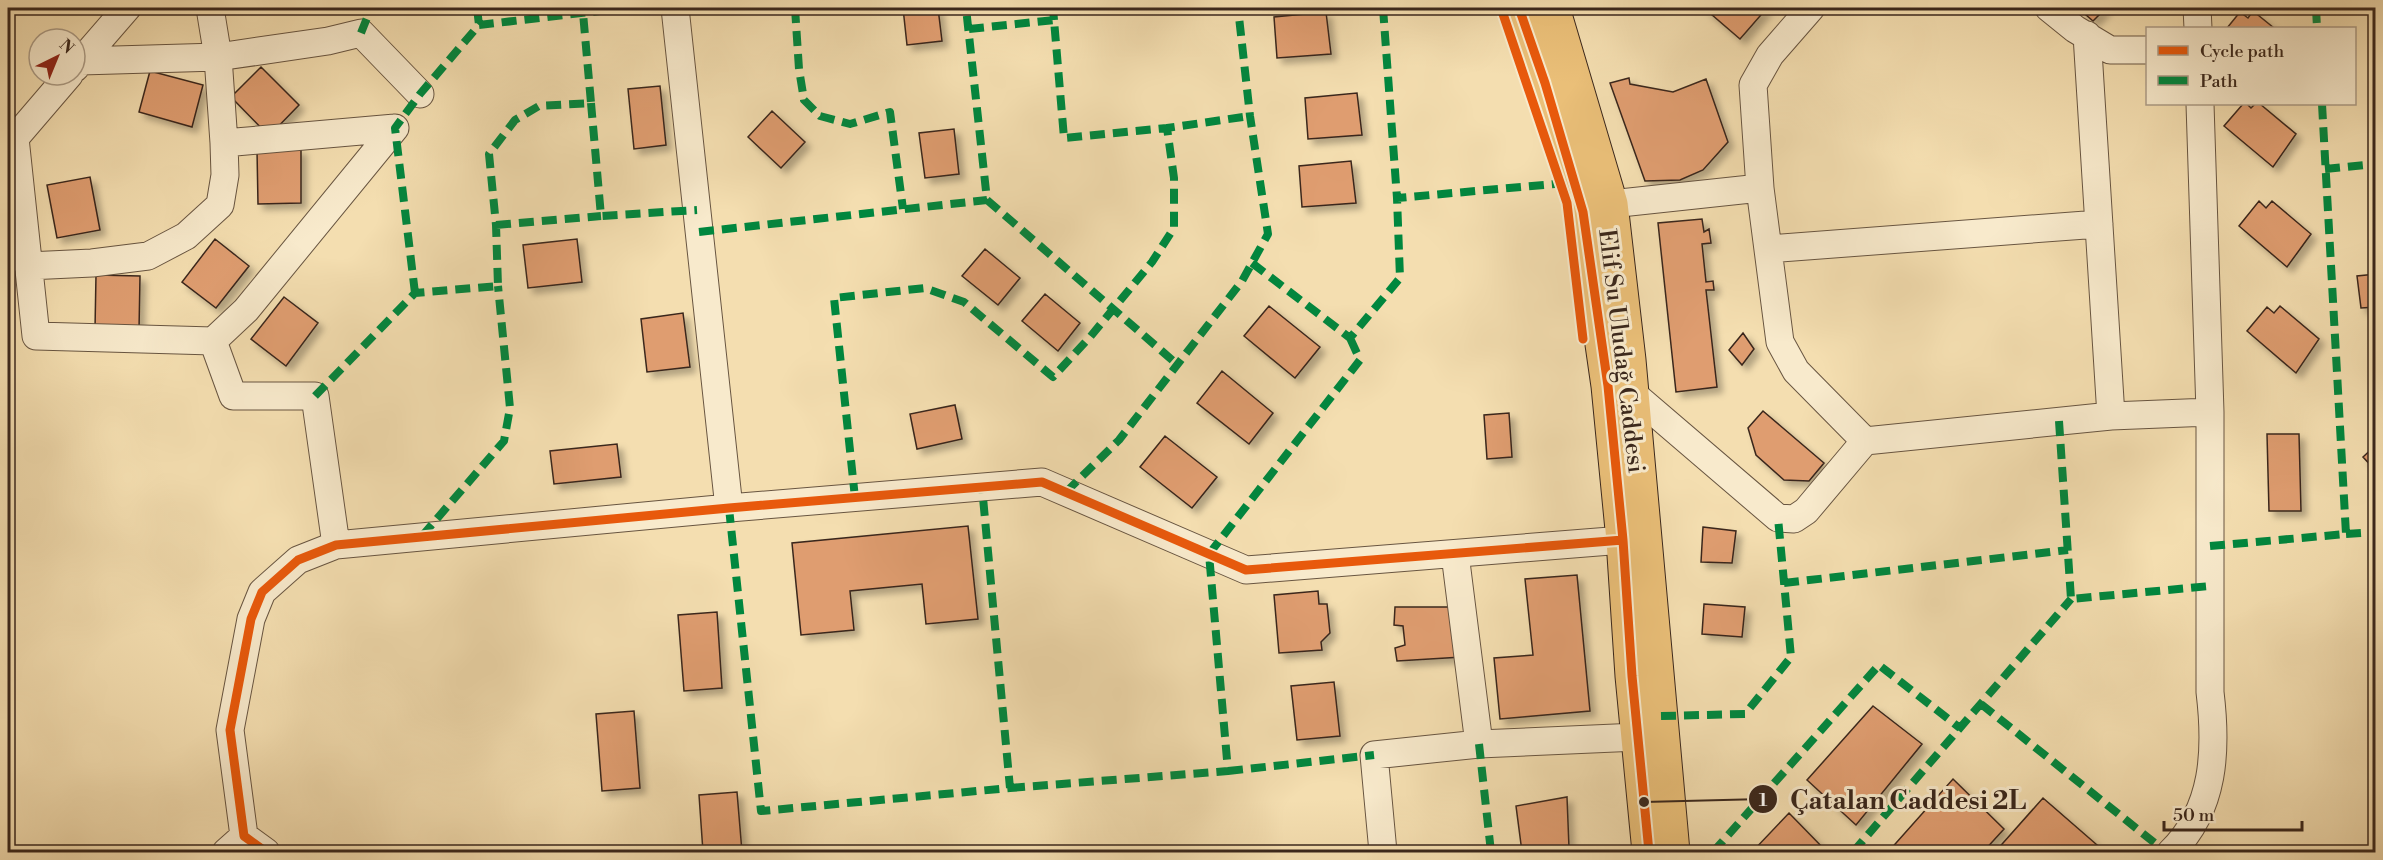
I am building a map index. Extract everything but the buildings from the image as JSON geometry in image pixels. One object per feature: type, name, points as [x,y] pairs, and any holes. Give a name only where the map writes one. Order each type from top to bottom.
[{"type":"main road","name":"Elif Su Uludağ Caddesi","points":[[1519,8],[1545,83],[1583,212],[1608,386],[1649,852]]},
{"type":"main road","name":"Elif Su Uludağ Caddesi","points":[[1553,8],[1611,204],[1632,393],[1673,852]]},
{"type":"street","points":[[87,54],[127,8]]},
{"type":"street","points":[[28,266],[92,263],[148,256],[186,236],[220,205],[225,175],[224,143],[218,57],[210,8]]},
{"type":"street","points":[[675,8],[729,508]]},
{"type":"street","points":[[1811,8],[1770,55],[1754,85],[1760,188],[1780,342],[1796,371],[1865,441]]},
{"type":"street","points":[[2049,8],[2110,50],[2146,50]]},
{"type":"street","points":[[2197,8],[2198,27]]},
{"type":"street","points":[[87,67],[218,57],[328,41],[361,33],[420,94]]},
{"type":"street","points":[[2087,35],[2111,416]]},
{"type":"street","points":[[59,87],[15,138],[36,336],[213,341],[246,310],[395,128],[224,143]]},
{"type":"street","points":[[2171,852],[2181,842],[2202,810],[2211,769],[2214,727],[2210,692],[2210,412],[2200,105]]},
{"type":"street","points":[[1611,204],[1760,188]]},
{"type":"street","points":[[1768,249],[2099,224]]},
{"type":"street","points":[[213,341],[233,396],[315,396],[336,545]]},
{"type":"street","points":[[1632,393],[1778,518],[1794,519],[1806,511],[1865,441],[2111,416],[2210,412]]},
{"type":"street","points":[[266,852],[235,844],[230,730],[251,619],[262,591],[298,560],[336,545],[729,508],[1042,482],[1246,570],[1623,540]]},
{"type":"street","points":[[1455,554],[1479,744]]},
{"type":"street","points":[[1383,852],[1374,755],[1479,744],[1638,736]]},
{"type":"marked path","points":[[361,33],[371,8]]},
{"type":"marked path","points":[[477,8],[479,25]]},
{"type":"marked path","points":[[415,293],[395,128],[420,94],[479,25],[625,8]]},
{"type":"marked path","points":[[795,8],[799,69],[804,100],[820,116],[850,124],[890,112],[903,209]]},
{"type":"marked path","points":[[699,232],[987,200],[966,8]]},
{"type":"marked path","points":[[1053,8],[1054,20]]},
{"type":"marked path","points":[[1066,492],[1119,440],[1242,281],[1268,234],[1250,116],[1238,8]]},
{"type":"marked path","points":[[1383,8],[1397,198]]},
{"type":"marked path","points":[[2316,8],[2317,27]]},
{"type":"marked path","points":[[2372,8],[2376,10]]},
{"type":"marked path","points":[[315,396],[415,293],[498,286],[496,225],[489,154],[515,120],[539,106],[591,103],[583,13]]},
{"type":"marked path","points":[[969,29],[1054,20],[1064,138],[1167,128]]},
{"type":"marked path","points":[[591,103],[601,216],[697,210]]},
{"type":"marked path","points":[[2210,546],[2346,534],[2322,105]]},
{"type":"marked path","points":[[855,498],[834,298],[925,288],[964,302],[1053,377],[1090,337],[1152,262],[1174,228],[1174,178],[1167,128],[1250,116]]},
{"type":"marked path","points":[[2325,169],[2376,164]]},
{"type":"marked path","points":[[1252,263],[1350,338],[1400,278],[1397,198],[1566,183]]},
{"type":"marked path","points":[[987,200],[1178,365]]},
{"type":"marked path","points":[[496,225],[601,216]]},
{"type":"marked path","points":[[422,536],[504,441],[510,408],[498,286]]},
{"type":"marked path","points":[[1010,788],[1228,771],[1209,554],[1360,360],[1350,338]]},
{"type":"marked path","points":[[2059,421],[2071,599],[2210,586]]},
{"type":"marked path","points":[[729,508],[761,811],[1010,788],[982,487]]},
{"type":"marked path","points":[[1661,716],[1745,714],[1791,657],[1778,518]]},
{"type":"marked path","points":[[2346,534],[2376,532]]},
{"type":"marked path","points":[[1784,583],[2068,550]]},
{"type":"marked path","points":[[1853,852],[2071,599]]},
{"type":"marked path","points":[[1713,852],[1879,665],[1960,728]]},
{"type":"marked path","points":[[1981,704],[2166,852]]},
{"type":"marked path","points":[[1479,744],[1491,852]]},
{"type":"marked path","points":[[1228,771],[1374,755]]},
{"type":"cycle path","points":[[1501,8],[1567,203],[1583,339]]},
{"type":"cycle path","points":[[1519,8],[1545,83],[1583,212],[1608,386],[1649,852]]},
{"type":"cycle path","points":[[266,852],[244,836],[230,730],[251,619],[262,592],[298,560],[336,545],[729,508],[1042,482],[1246,570],[1623,540]]},
{"type":"place","name":"Çatalan Caddesi 2L","points":[[1644,802]]}]
